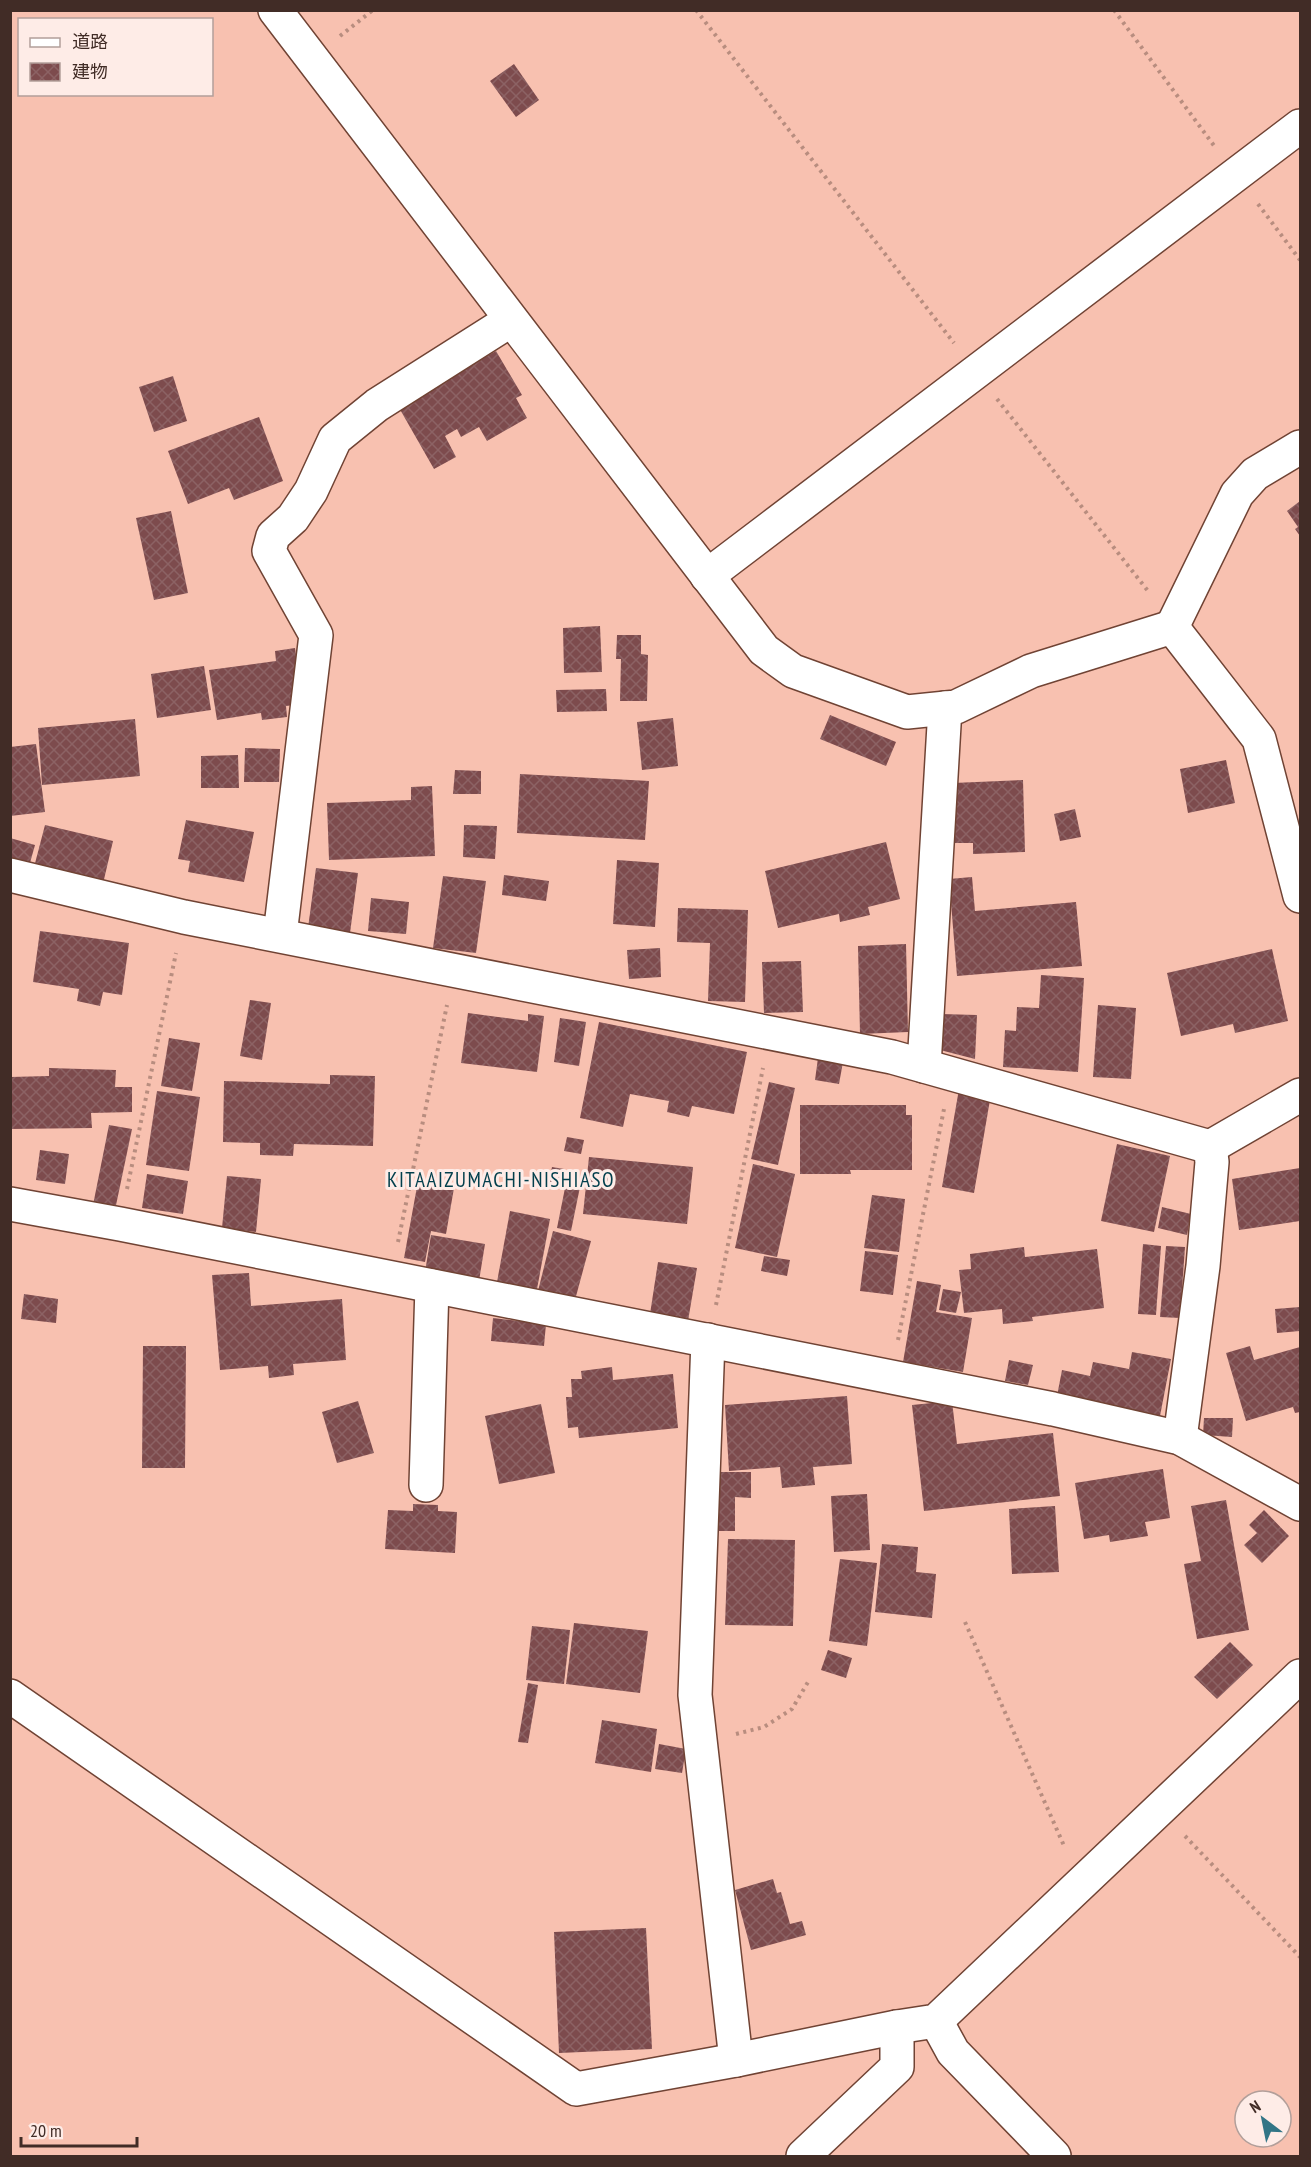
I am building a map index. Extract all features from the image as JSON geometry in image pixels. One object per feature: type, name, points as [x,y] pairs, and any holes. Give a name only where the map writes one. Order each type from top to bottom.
[{"type":"street","points":[[275,10],[764,650],[793,671],[907,712],[956,707],[1031,671],[1172,627],[1237,494],[1255,474],[1300,447]]},
{"type":"street","points":[[707,576],[1300,126]]},
{"type":"street","points":[[280,935],[316,636],[269,551],[273,536],[293,518],[311,491],[335,439],[377,405],[511,320]]},
{"type":"street","points":[[1172,627],[1259,739],[1300,896]]},
{"type":"street","points":[[938,1070],[945,708]]},
{"type":"street","points":[[10,875],[184,916],[892,1057],[1210,1147],[1300,1095]]},
{"type":"street","points":[[1180,1437],[1203,1266],[1212,1162],[1210,1147]]},
{"type":"street","points":[[10,1204],[708,1340],[1053,1409],[1180,1437],[1300,1504]]},
{"type":"street","points":[[426,1485],[432,1286]]},
{"type":"street","points":[[708,1340],[694,1695],[736,2060]]},
{"type":"street","points":[[10,1696],[576,2089],[936,2021],[1300,1676]]},
{"type":"street","points":[[936,2021],[953,2052],[1054,2157]]},
{"type":"street","points":[[803,2157],[897,2067],[897,2027]]},
{"type":"path","points":[[696,10],[1158,603],[1172,627]]},
{"type":"path","points":[[1114,10],[1300,260]]},
{"type":"path","points":[[120,1224],[184,916]]},
{"type":"path","points":[[390,1278],[455,970]]},
{"type":"path","points":[[708,1340],[770,1032]]},
{"type":"path","points":[[891,1377],[938,1070]]},
{"type":"path","points":[[965,1622],[1081,1884]]},
{"type":"path","points":[[700,1742],[764,1727],[792,1710],[808,1682]]},
{"type":"path","points":[[1160,1809],[1300,1957]]},
{"type":"building","points":[[514,64],[539,100],[516,117],[490,81]]},
{"type":"building","points":[[496,351],[522,395],[516,398],[527,418],[487,441],[479,427],[461,437],[457,429],[445,436],[456,457],[434,469],[398,406]]},
{"type":"building","points":[[173,376],[187,421],[154,432],[139,387]]},
{"type":"building","points":[[259,417],[283,481],[234,500],[229,488],[188,504],[168,451]]},
{"type":"building","points":[[1300,501],[1300,536],[1295,529],[1298,527],[1287,511]]},
{"type":"building","points":[[171,511],[188,593],[154,600],[136,518]]},
{"type":"building","points":[[600,626],[602,672],[564,673],[563,628]]},
{"type":"building","points":[[617,635],[641,635],[641,654],[648,655],[647,701],[620,701],[621,659],[616,659]]},
{"type":"building","points":[[295,648],[303,704],[286,706],[287,717],[262,720],[261,713],[217,720],[209,670],[276,661],[275,651]]},
{"type":"building","points":[[204,666],[211,710],[157,718],[151,674]]},
{"type":"building","points":[[606,689],[607,711],[557,712],[556,690]]},
{"type":"building","points":[[830,715],[896,742],[886,766],[820,739]]},
{"type":"building","points":[[673,718],[678,766],[642,770],[637,722]]},
{"type":"building","points":[[135,719],[140,776],[42,785],[38,728]]},
{"type":"building","points":[[36,744],[45,812],[10,816],[10,747]]},
{"type":"building","points":[[245,748],[280,749],[279,782],[244,782]]},
{"type":"building","points":[[238,755],[239,788],[201,788],[201,756]]},
{"type":"building","points":[[1226,760],[1235,803],[1188,813],[1180,769]]},
{"type":"building","points":[[455,770],[481,771],[481,794],[453,794]]},
{"type":"building","points":[[520,774],[649,781],[645,840],[517,833]]},
{"type":"building","points":[[1023,780],[1025,852],[973,854],[973,843],[955,843],[953,783]]},
{"type":"building","points":[[432,786],[435,856],[329,860],[327,803],[411,800],[411,787]]},
{"type":"building","points":[[1075,809],[1081,837],[1060,841],[1054,814]]},
{"type":"building","points":[[186,820],[254,832],[244,882],[188,872],[190,861],[178,859]]},
{"type":"building","points":[[45,825],[113,841],[102,888],[33,871]]},
{"type":"building","points":[[464,825],[497,826],[495,859],[463,857]]},
{"type":"building","points":[[10,838],[35,845],[28,870],[10,865]]},
{"type":"building","points":[[886,842],[900,899],[868,907],[870,915],[840,922],[839,914],[778,928],[765,871]]},
{"type":"building","points":[[617,860],[659,863],[655,927],[613,924]]},
{"type":"building","points":[[316,868],[358,873],[350,933],[308,928]]},
{"type":"building","points":[[504,875],[549,881],[546,901],[502,895]]},
{"type":"building","points":[[443,876],[486,881],[476,953],[433,948]]},
{"type":"building","points":[[972,877],[975,911],[1076,902],[1082,966],[957,976],[949,879]]},
{"type":"building","points":[[371,898],[409,902],[406,934],[368,931]]},
{"type":"building","points":[[678,908],[748,910],[745,1002],[708,1001],[710,943],[677,942]]},
{"type":"building","points":[[40,931],[129,943],[122,995],[103,992],[100,1006],[77,1001],[79,989],[33,982]]},
{"type":"building","points":[[906,944],[908,1032],[860,1034],[858,946]]},
{"type":"building","points":[[660,948],[661,977],[629,979],[627,950]]},
{"type":"building","points":[[1272,949],[1288,1021],[1235,1033],[1233,1024],[1181,1036],[1167,973]]},
{"type":"building","points":[[801,961],[803,1012],[764,1013],[762,962]]},
{"type":"building","points":[[1041,975],[1084,978],[1078,1072],[1003,1067],[1005,1030],[1016,1031],[1017,1007],[1039,1008]]},
{"type":"building","points":[[250,1000],[271,1003],[262,1060],[240,1056]]},
{"type":"building","points":[[1098,1005],[1136,1008],[1131,1079],[1093,1077]]},
{"type":"building","points":[[468,1013],[528,1021],[528,1014],[544,1016],[537,1072],[461,1063]]},
{"type":"building","points":[[941,1014],[977,1015],[975,1059],[940,1050]]},
{"type":"building","points":[[560,1018],[586,1022],[579,1066],[554,1062]]},
{"type":"building","points":[[599,1022],[747,1052],[734,1114],[692,1106],[689,1117],[667,1112],[669,1101],[630,1094],[623,1127],[580,1118]]},
{"type":"building","points":[[169,1038],[200,1043],[192,1091],[161,1086]]},
{"type":"building","points":[[818,1058],[843,1062],[839,1084],[815,1080]]},
{"type":"building","points":[[49,1068],[116,1070],[115,1087],[132,1087],[132,1112],[91,1113],[92,1128],[10,1129],[10,1077],[49,1076]]},
{"type":"building","points":[[330,1075],[375,1076],[373,1146],[294,1144],[293,1156],[260,1155],[260,1143],[223,1142],[224,1081],[330,1084]]},
{"type":"building","points":[[769,1082],[795,1088],[778,1165],[751,1159]]},
{"type":"building","points":[[959,1089],[991,1094],[974,1193],[942,1187]]},
{"type":"building","points":[[157,1091],[200,1097],[189,1171],[146,1165]]},
{"type":"building","points":[[800,1105],[906,1105],[906,1115],[912,1115],[912,1170],[850,1170],[851,1174],[800,1174]]},
{"type":"building","points":[[109,1125],[132,1129],[115,1210],[93,1205]]},
{"type":"building","points":[[567,1137],[584,1140],[581,1154],[564,1151]]},
{"type":"building","points":[[1117,1144],[1170,1156],[1154,1232],[1101,1221]]},
{"type":"building","points":[[40,1150],[69,1154],[65,1184],[36,1180]]},
{"type":"building","points":[[589,1157],[693,1167],[687,1224],[583,1214]]},
{"type":"building","points":[[753,1164],[795,1174],[777,1257],[735,1248]]},
{"type":"building","points":[[552,1167],[564,1169],[560,1188],[548,1186]]},
{"type":"building","points":[[1300,1168],[1300,1221],[1239,1230],[1232,1179]]},
{"type":"building","points":[[147,1174],[188,1181],[183,1214],[142,1208]]},
{"type":"building","points":[[227,1176],[261,1179],[256,1232],[222,1228]]},
{"type":"building","points":[[567,1178],[581,1182],[571,1231],[557,1228]]},
{"type":"building","points":[[418,1181],[454,1188],[446,1234],[431,1231],[425,1262],[404,1258]]},
{"type":"building","points":[[872,1195],[905,1199],[899,1252],[864,1248]]},
{"type":"building","points":[[1162,1207],[1191,1214],[1187,1235],[1158,1228]]},
{"type":"building","points":[[510,1211],[550,1219],[537,1289],[497,1282]]},
{"type":"building","points":[[553,1231],[591,1241],[575,1300],[538,1291]]},
{"type":"building","points":[[431,1235],[485,1244],[479,1281],[425,1272]]},
{"type":"building","points":[[1143,1244],[1161,1246],[1156,1315],[1138,1314]]},
{"type":"building","points":[[1166,1246],[1185,1247],[1180,1318],[1160,1317]]},
{"type":"building","points":[[1024,1247],[1025,1257],[1097,1249],[1104,1308],[1032,1317],[1033,1321],[1003,1324],[1002,1309],[964,1313],[959,1270],[971,1269],[970,1254]]},
{"type":"building","points":[[865,1251],[898,1255],[893,1295],[860,1291]]},
{"type":"building","points":[[764,1256],[790,1260],[787,1276],[761,1271]]},
{"type":"building","points":[[658,1262],[697,1268],[688,1321],[650,1314]]},
{"type":"building","points":[[249,1273],[251,1306],[342,1299],[346,1360],[293,1364],[294,1375],[269,1378],[268,1366],[220,1370],[212,1275]]},
{"type":"building","points":[[917,1281],[941,1285],[936,1312],[972,1318],[963,1372],[903,1362]]},
{"type":"building","points":[[943,1289],[961,1292],[956,1313],[939,1310]]},
{"type":"building","points":[[24,1294],[58,1299],[56,1323],[21,1319]]},
{"type":"building","points":[[1300,1307],[1300,1331],[1277,1333],[1275,1309]]},
{"type":"building","points":[[493,1318],[546,1324],[544,1346],[491,1341]]},
{"type":"building","points":[[143,1346],[186,1346],[185,1468],[142,1468]]},
{"type":"building","points":[[1250,1346],[1254,1360],[1300,1347],[1300,1412],[1295,1413],[1293,1407],[1246,1421],[1226,1353]]},
{"type":"building","points":[[1132,1352],[1171,1359],[1160,1416],[1057,1396],[1062,1370],[1090,1376],[1093,1362],[1129,1369]]},
{"type":"building","points":[[1009,1360],[1033,1365],[1028,1385],[1005,1381]]},
{"type":"building","points":[[612,1367],[613,1380],[673,1374],[678,1428],[579,1438],[578,1427],[568,1428],[566,1397],[572,1397],[571,1379],[582,1379],[581,1371]]},
{"type":"building","points":[[847,1396],[852,1464],[813,1467],[815,1485],[782,1488],[780,1467],[729,1471],[725,1405]]},
{"type":"building","points":[[358,1401],[374,1453],[337,1463],[322,1412]]},
{"type":"building","points":[[952,1401],[957,1444],[1053,1433],[1060,1496],[924,1511],[912,1405]]},
{"type":"building","points":[[541,1404],[555,1473],[499,1484],[485,1416]]},
{"type":"building","points":[[1204,1418],[1233,1418],[1232,1437],[1203,1435]]},
{"type":"building","points":[[1163,1469],[1170,1518],[1145,1522],[1148,1536],[1110,1542],[1109,1535],[1084,1539],[1075,1483]]},
{"type":"building","points":[[715,1472],[751,1472],[751,1498],[735,1497],[735,1531],[715,1531]]},
{"type":"building","points":[[867,1494],[870,1550],[834,1552],[831,1496]]},
{"type":"building","points":[[1226,1500],[1249,1630],[1197,1639],[1184,1564],[1201,1561],[1191,1506]]},
{"type":"building","points":[[413,1504],[438,1505],[438,1511],[457,1512],[455,1553],[385,1549],[388,1510],[413,1511]]},
{"type":"building","points":[[1055,1506],[1059,1572],[1012,1574],[1009,1509]]},
{"type":"building","points":[[1264,1510],[1289,1536],[1262,1563],[1244,1545],[1257,1533],[1249,1525]]},
{"type":"building","points":[[728,1539],[795,1540],[793,1626],[725,1625]]},
{"type":"building","points":[[882,1544],[918,1547],[916,1572],[936,1574],[932,1618],[875,1612]]},
{"type":"building","points":[[840,1559],[877,1563],[867,1646],[829,1641]]},
{"type":"building","points":[[574,1623],[648,1631],[640,1693],[566,1684]]},
{"type":"building","points":[[532,1626],[570,1630],[564,1684],[526,1680]]},
{"type":"building","points":[[1230,1642],[1253,1665],[1217,1699],[1194,1677]]},
{"type":"building","points":[[828,1650],[852,1658],[846,1678],[821,1670]]},
{"type":"building","points":[[528,1683],[538,1685],[528,1743],[518,1742]]},
{"type":"building","points":[[602,1720],[657,1729],[651,1772],[595,1763]]},
{"type":"building","points":[[659,1744],[686,1749],[682,1773],[655,1769]]},
{"type":"building","points":[[773,1879],[777,1893],[781,1892],[790,1924],[802,1921],[806,1935],[751,1950],[735,1890]]},
{"type":"building","points":[[646,1928],[652,2049],[559,2053],[554,1932]]},
{"type":"district","name":"KITAAIZUMACHI-NISHIASO","points":[[501,1180]]}]
